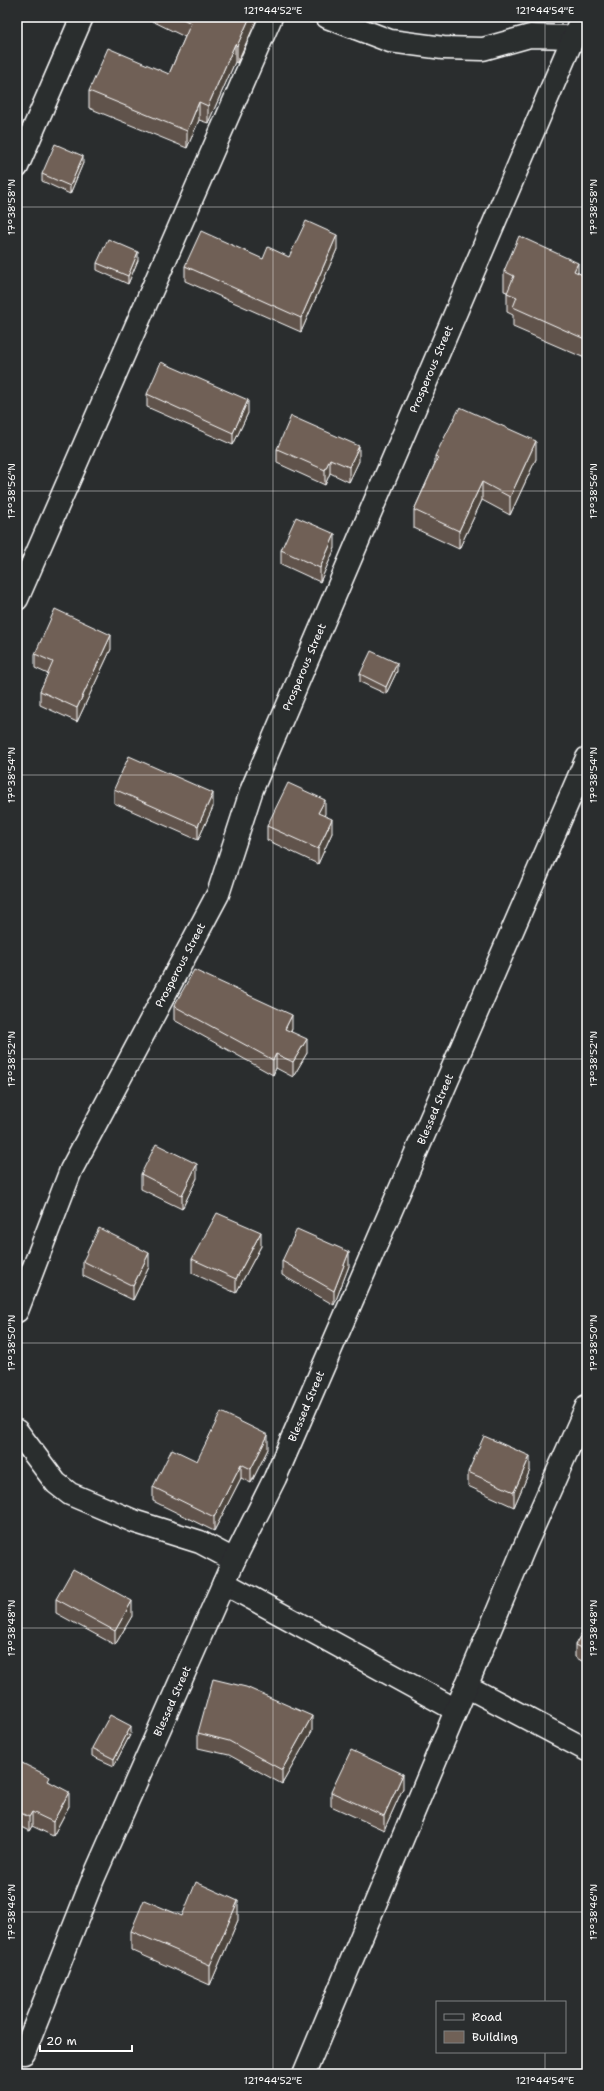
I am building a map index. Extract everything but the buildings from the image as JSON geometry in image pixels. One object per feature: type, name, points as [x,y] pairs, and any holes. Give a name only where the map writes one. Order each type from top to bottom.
[{"type":"street","points":[[17,167],[82,17]]},
{"type":"street","points":[[17,598],[271,17]]},
{"type":"street","points":[[327,17],[390,41],[443,48],[483,50],[530,36],[573,37]]},
{"type":"street","name":"Prosperous Street","points":[[17,1311],[71,1170],[218,894],[252,789],[582,17]]},
{"type":"street","name":"Blessed Street","points":[[24,2053],[93,1879],[234,1560],[275,1478],[587,758]]},
{"type":"street","points":[[304,2074],[524,1548],[587,1406]]},
{"type":"street","points":[[17,1431],[56,1483],[70,1494],[136,1522],[200,1542],[234,1560]]},
{"type":"street","points":[[224,1583],[456,1710]]},
{"type":"street","points":[[466,1686],[587,1750]]}]
